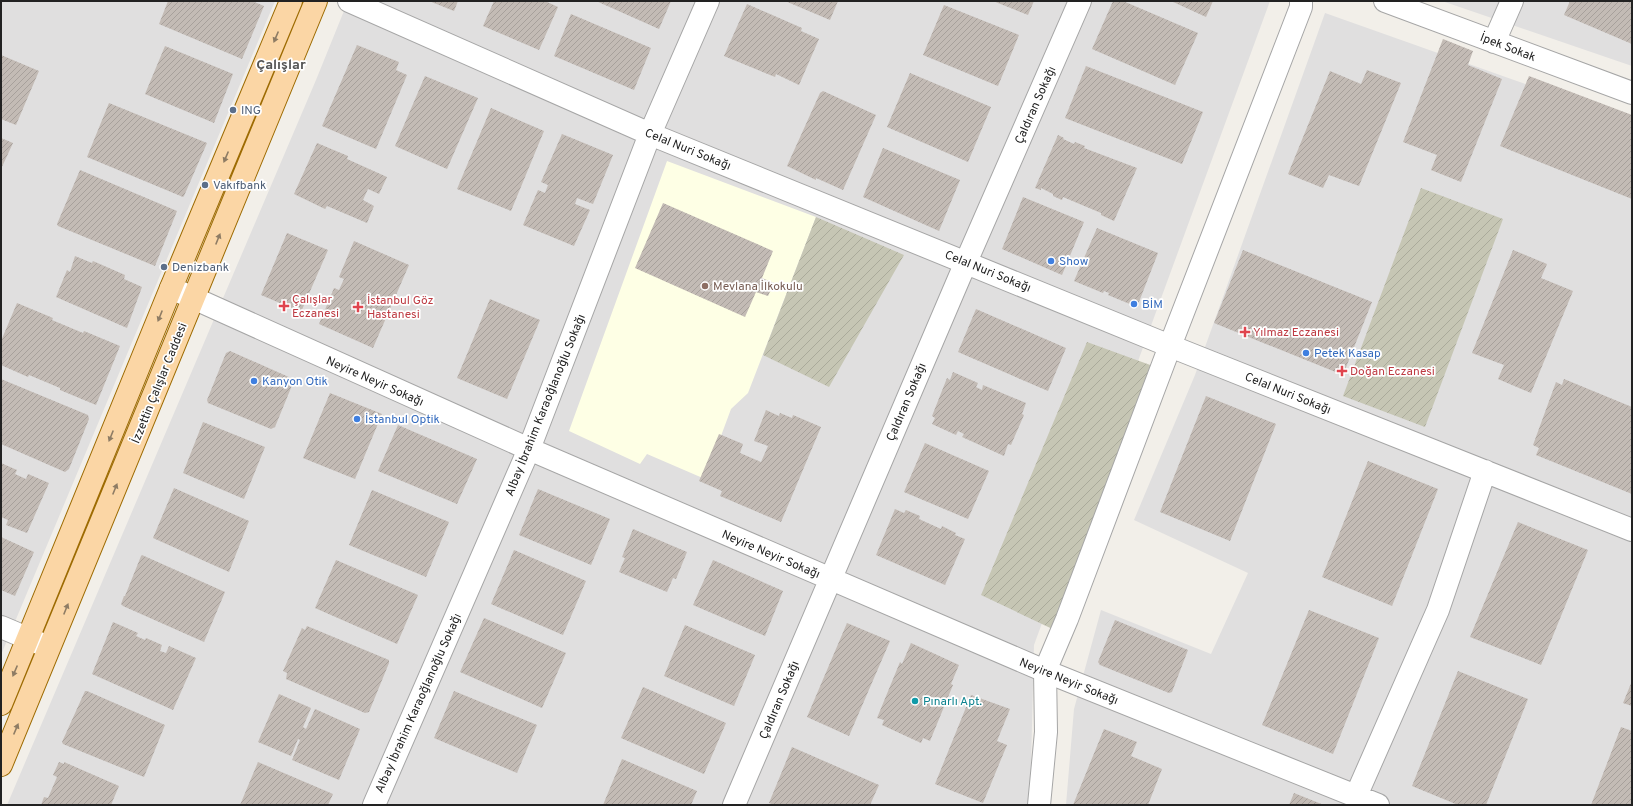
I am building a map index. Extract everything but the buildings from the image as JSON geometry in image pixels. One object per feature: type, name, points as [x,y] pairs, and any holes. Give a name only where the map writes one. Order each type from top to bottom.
[{"type":"main road","name":"İzzettin Çalışlar Caddesi","points":[[1,704],[171,288],[291,1]]},
{"type":"main road","name":"İzzettin Çalışlar Caddesi","points":[[1,766],[316,1]]},
{"type":"street","name":"Celal Nuri Sokağı","points":[[349,1],[650,134],[1170,346],[1632,530]]},
{"type":"street","name":"Albay İbrahim Karaoğlanoğlu Sokağı","points":[[374,805],[529,449],[650,134],[708,1]]},
{"type":"street","name":"Çaldıran Sokağı","points":[[734,805],[966,262],[1080,1]]},
{"type":"street","points":[[1039,805],[1046,732],[1044,671],[1067,619],[1170,346],[1298,15],[1301,7],[1301,1]]},
{"type":"street","name":"İpek Sokak","points":[[1385,1],[1632,94]]},
{"type":"street","points":[[1494,42],[1512,1]]},
{"type":"street","name":"Neyire Neyir Sokağı","points":[[171,288],[529,449],[1044,671],[1378,805]]},
{"type":"street","points":[[1356,796],[1438,610],[1485,471]]},
{"type":"street","points":[[1,627],[50,648]]},
{"type":"shaded area","points":[[1,1],[275,1],[1,655]]},
{"type":"shaded area","points":[[348,1],[1270,1],[1034,645],[1030,805],[7,805],[316,80]]},
{"type":"shaded area","points":[[1442,1],[1632,1],[1632,66]]},
{"type":"shaded area","points":[[1325,13],[1632,122],[1632,805],[1066,805],[1074,709],[1101,610],[1211,654],[1248,573],[1134,520],[1195,375]]},
{"type":"shaded area","name":"Mevlana İlkokulu","points":[[667,161],[816,217],[748,393],[731,409],[705,479],[647,454],[640,464],[569,431]]},
{"type":"shaded area","points":[[1421,188],[1503,219],[1425,427],[1343,396]]},
{"type":"shaded area","points":[[816,217],[904,255],[829,387],[763,355]]},
{"type":"shaded area","points":[[1087,342],[1164,370],[1063,634],[981,595]]},
{"type":"place","name":"ING","points":[[233,110]]},
{"type":"place","name":"Vakıfbank","points":[[205,185]]},
{"type":"place","name":"Show","points":[[1051,261]]},
{"type":"place","name":"Denizbank","points":[[164,267]]},
{"type":"place","name":"Mevlana İlkokulu","points":[[705,286]]},
{"type":"place","name":"BİM","points":[[1134,304]]},
{"type":"place","name":"Çalışlar Eczanesi","points":[[284,306]]},
{"type":"place","name":"İstanbul Göz Hastanesi","points":[[358,307]]},
{"type":"place","name":"Yılmaz Eczanesi","points":[[1245,332]]},
{"type":"place","name":"Petek Kasap","points":[[1306,353]]},
{"type":"place","name":"Doğan Eczanesi","points":[[1342,371]]},
{"type":"place","name":"Kanyon Otik","points":[[254,381]]},
{"type":"place","name":"İstanbul Optik","points":[[357,419]]},
{"type":"place","name":"Pınarlı Apt.","points":[[915,701]]},
{"type":"district","name":"Çalışlar","points":[[281,64]]}]
